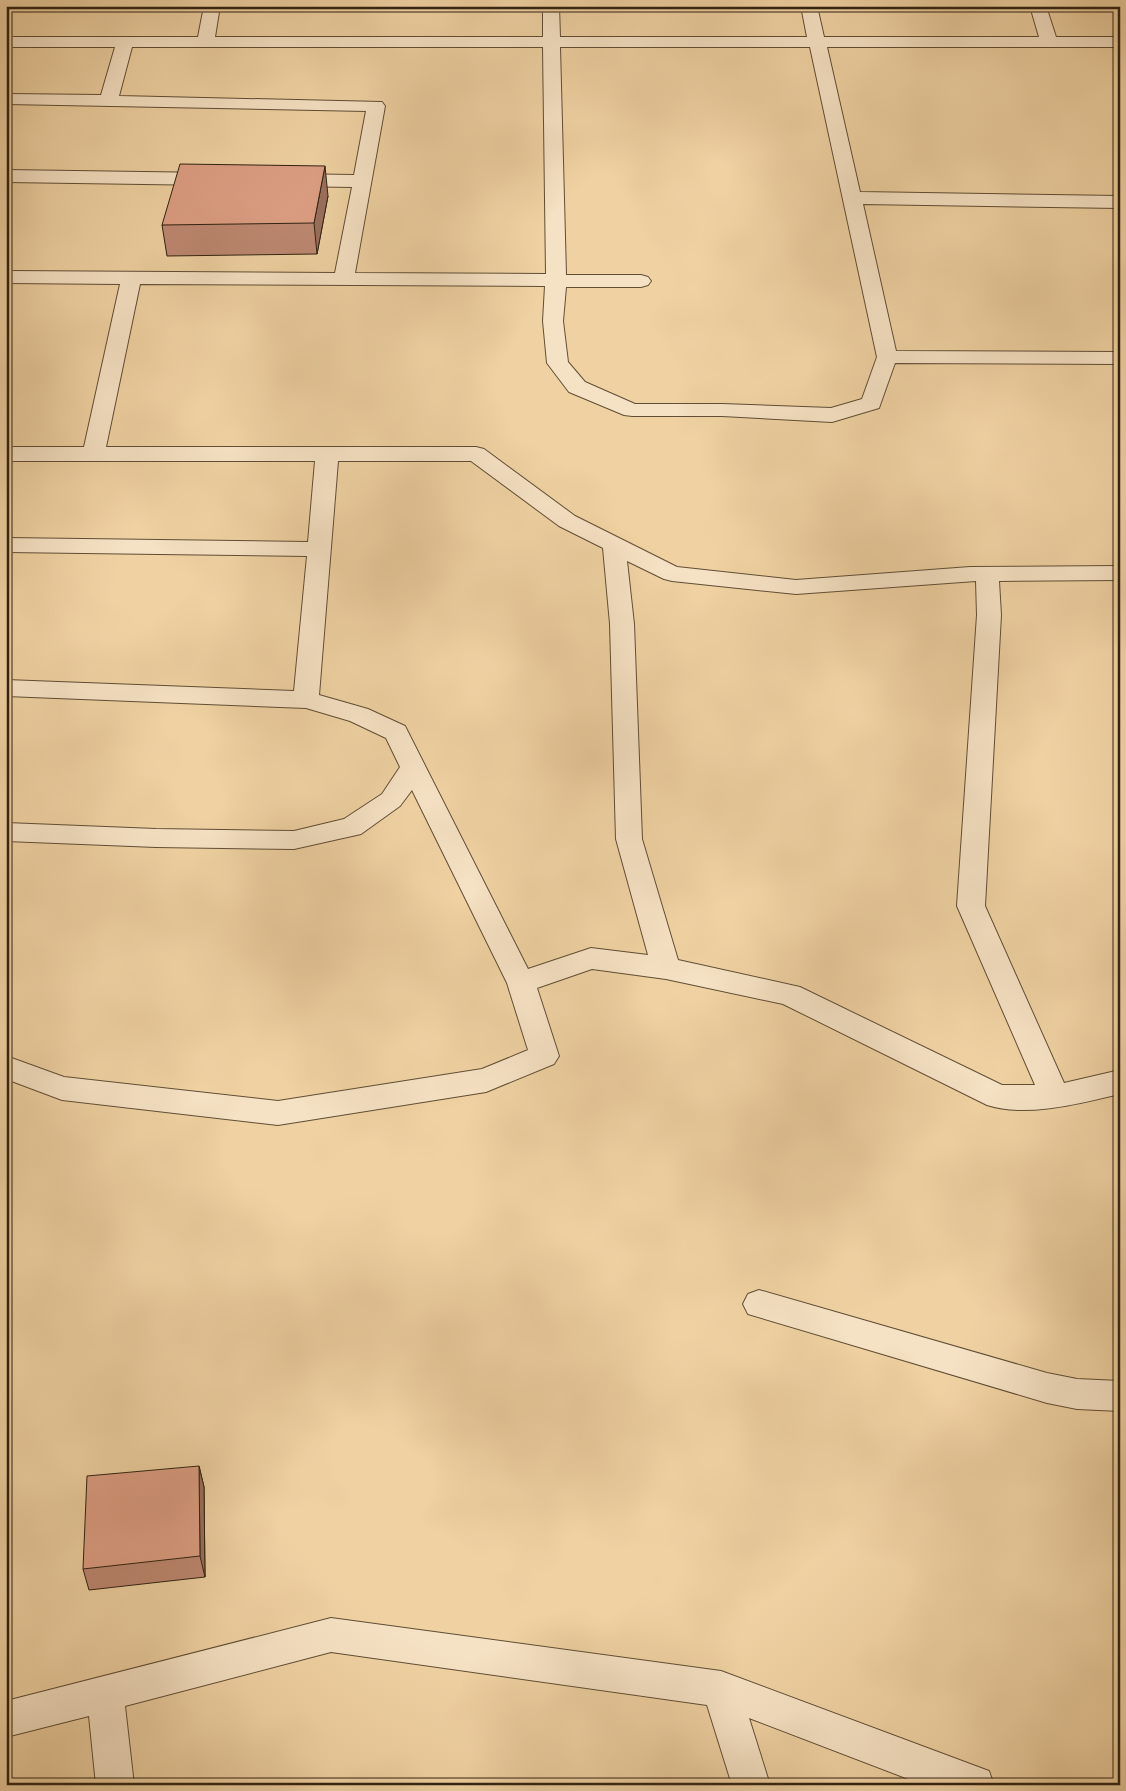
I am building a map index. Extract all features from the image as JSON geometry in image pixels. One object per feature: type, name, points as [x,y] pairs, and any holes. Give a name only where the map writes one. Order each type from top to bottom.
[{"type":"street","points":[[206,42],[212,6]]},
{"type":"street","points":[[551,6],[556,280],[553,321],[558,362],[577,388],[632,410],[722,410],[832,415],[871,403],[886,358],[809,6]]},
{"type":"street","points":[[1038,6],[1050,42]]},
{"type":"street","points":[[6,42],[1120,42]]},
{"type":"street","points":[[109,100],[125,42]]},
{"type":"street","points":[[6,100],[109,100],[376,106],[344,278]]},
{"type":"street","points":[[6,176],[234,179]]},
{"type":"street","points":[[273,180],[362,181]]},
{"type":"street","points":[[851,198],[1120,202]]},
{"type":"street","points":[[6,277],[642,281]]},
{"type":"street","points":[[94,454],[131,278]]},
{"type":"street","points":[[886,358],[1120,358]]},
{"type":"street","points":[[6,454],[476,454],[567,521],[672,574],[796,587],[987,574],[1120,573]]},
{"type":"street","points":[[306,700],[327,454]]},
{"type":"street","points":[[614,544],[622,624],[629,839],[666,968]]},
{"type":"street","points":[[6,545],[319,549]]},
{"type":"street","points":[[987,574],[989,615],[971,906],[1055,1097]]},
{"type":"street","points":[[6,688],[306,700],[359,715],[396,732],[521,983],[544,1056],[486,1080],[278,1113],[62,1088],[6,1067]]},
{"type":"street","points":[[6,832],[146,838],[294,840],[352,827],[391,800],[414,766]]},
{"type":"street","points":[[521,983],[591,958],[666,968],[790,995],[998,1097],[1055,1097],[1120,1082]]},
{"type":"street","points":[[759,1304],[1047,1388],[1077,1394],[1120,1396]]},
{"type":"street","points":[[6,1719],[331,1635],[721,1689],[975,1785]]},
{"type":"street","points":[[721,1689],[751,1785]]},
{"type":"street","points":[[105,1693],[115,1785]]},
{"type":"building","points":[[180,164],[325,166],[314,223],[162,225]]},
{"type":"building","points":[[199,1466],[200,1556],[83,1569],[87,1476]]}]
